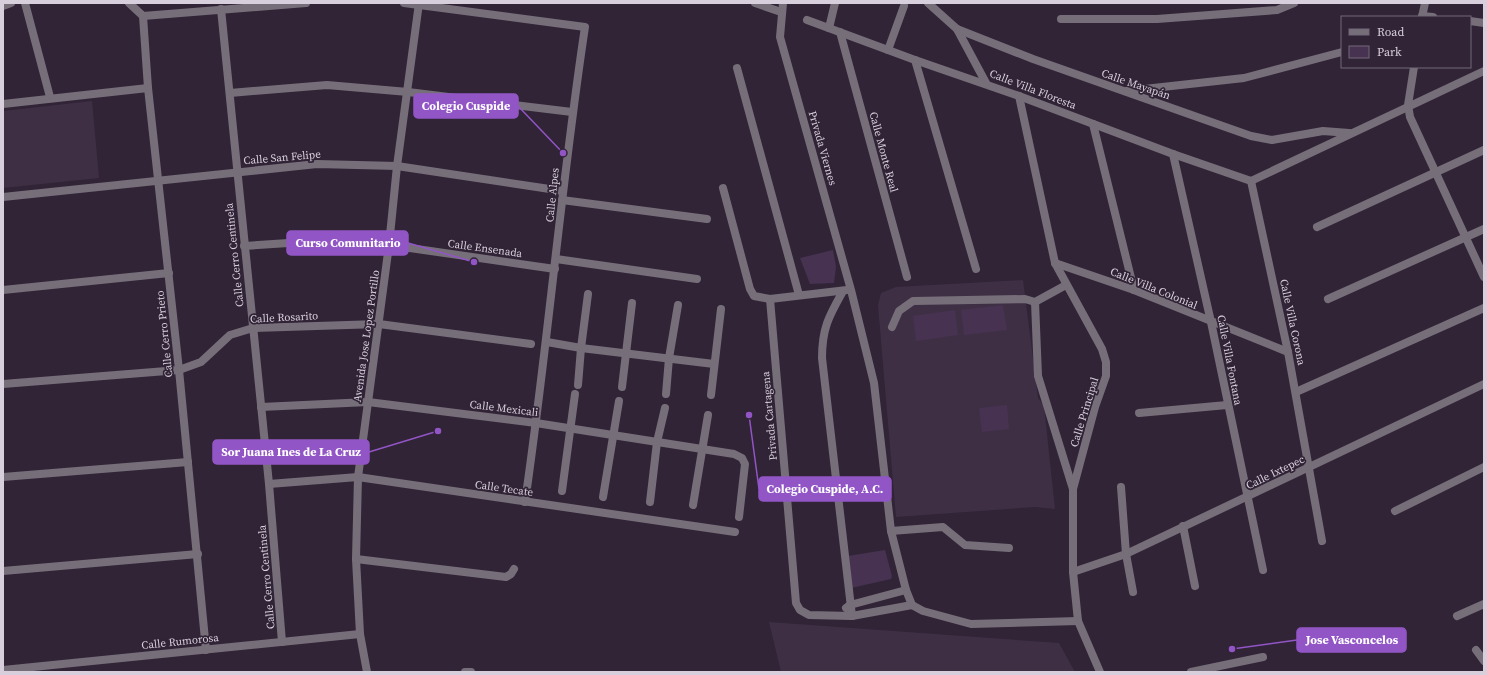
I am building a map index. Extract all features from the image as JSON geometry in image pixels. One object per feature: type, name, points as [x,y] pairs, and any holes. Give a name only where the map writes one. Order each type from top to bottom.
[{"type":"street","points":[[3,6],[11,3]]},
{"type":"street","points":[[25,3],[50,97]]},
{"type":"street","points":[[129,3],[143,16],[306,3]]},
{"type":"street","points":[[404,3],[419,4]]},
{"type":"street","points":[[755,3],[781,12]]},
{"type":"street","name":"Privada Viernes","points":[[783,3],[781,12],[780,37],[851,290],[874,383],[891,531],[906,590],[912,605]]},
{"type":"street","points":[[830,28],[835,3]]},
{"type":"street","name":"Calle Mayapán","points":[[928,3],[957,29],[1033,59],[1252,136],[1272,140],[1323,131],[1349,133]]},
{"type":"street","points":[[1061,18],[1157,19],[1277,10],[1294,3]]},
{"type":"street","points":[[1422,16],[1425,3]]},
{"type":"street","name":"Calle Alpes","points":[[419,4],[585,27],[572,112],[555,269],[525,502]]},
{"type":"street","name":"Avenida Jose Lopez Portillo","points":[[367,672],[360,634],[356,559],[358,477],[379,324],[397,166],[419,4]]},
{"type":"street","points":[[888,50],[904,6]]},
{"type":"street","name":"Calle Cerro Centinela","points":[[221,9],[252,328],[269,484],[282,642]]},
{"type":"street","name":"Calle Cerro Prieto","points":[[143,16],[148,88],[169,273],[198,554],[206,650]]},
{"type":"street","name":"Calle Villa Floresta","points":[[807,20],[915,60],[986,83],[1092,124],[1251,182]]},
{"type":"street","points":[[1471,21],[1484,23]]},
{"type":"street","points":[[957,29],[986,83]]},
{"type":"street","name":"Calle Monte Real","points":[[840,32],[907,277]]},
{"type":"street","points":[[1123,91],[1244,78],[1341,52]]},
{"type":"street","points":[[915,60],[976,269]]},
{"type":"street","points":[[737,68],[799,295]]},
{"type":"street","points":[[1414,68],[1408,105],[1410,117],[1484,277]]},
{"type":"street","name":"Calle Mayapán","points":[[1251,182],[1349,133],[1484,71]]},
{"type":"street","points":[[230,93],[327,85],[408,92],[572,112]]},
{"type":"street","points":[[3,104],[50,97],[148,88]]},
{"type":"street","name":"Calle Principal","points":[[1019,96],[1055,263],[1102,349],[1106,362],[1106,376],[1095,407],[1073,489],[1073,572],[1078,620],[1100,672]]},
{"type":"street","points":[[1092,124],[1134,290]]},
{"type":"street","points":[[1317,227],[1484,150]]},
{"type":"street","name":"Calle Villa Fontana","points":[[1174,154],[1211,322],[1262,570]]},
{"type":"street","name":"Calle San Felipe","points":[[3,197],[159,182],[317,164],[397,166],[563,196],[706,219]]},
{"type":"street","name":"Calle Villa Corona","points":[[1251,182],[1296,392],[1322,540]]},
{"type":"street","points":[[723,188],[750,289],[754,296],[770,299],[851,290]]},
{"type":"street","points":[[1328,299],[1484,229]]},
{"type":"street","name":"Calle Ensenada","points":[[244,246],[319,241],[389,245],[555,269]]},
{"type":"street","points":[[556,259],[697,279]]},
{"type":"street","name":"Calle Villa Colonial","points":[[1055,263],[1134,290],[1288,352]]},
{"type":"street","points":[[3,290],[169,273]]},
{"type":"street","points":[[892,327],[899,311],[913,301],[1025,299],[1034,302],[1066,285]]},
{"type":"street","points":[[843,291],[824,327],[822,358],[852,616]]},
{"type":"street","points":[[578,385],[588,294]]},
{"type":"street","name":"Privada Cartagena","points":[[770,299],[796,603],[800,610],[809,615],[838,614],[852,616],[912,605]]},
{"type":"street","points":[[1034,302],[1038,376],[1073,489]]},
{"type":"street","points":[[622,387],[632,303]]},
{"type":"street","points":[[666,394],[669,358],[678,305]]},
{"type":"street","points":[[1296,392],[1484,308]]},
{"type":"street","points":[[710,395],[721,309]]},
{"type":"street","name":"Calle Rosarito","points":[[3,384],[179,370],[201,362],[230,335],[252,328],[379,324],[531,344]]},
{"type":"street","points":[[546,342],[581,348],[625,352],[714,364]]},
{"type":"street","name":"Calle Ixtepec","points":[[1073,572],[1126,554],[1484,384]]},
{"type":"street","points":[[562,491],[569,428],[575,394]]},
{"type":"street","points":[[603,498],[612,435],[619,401]]},
{"type":"street","name":"Calle Mexicali","points":[[261,407],[368,402],[536,423],[734,454],[742,458],[745,464],[739,517]]},
{"type":"street","points":[[1139,412],[1227,405]]},
{"type":"street","points":[[650,502],[657,442],[665,408]]},
{"type":"street","points":[[693,505],[708,415]]},
{"type":"street","points":[[3,477],[188,462]]},
{"type":"street","points":[[1395,511],[1484,467]]},
{"type":"street","name":"Calle Tecate","points":[[269,484],[358,477],[735,532]]},
{"type":"street","points":[[1121,487],[1126,554],[1133,592]]},
{"type":"street","points":[[1183,526],[1195,586]]},
{"type":"street","points":[[891,531],[943,527],[965,545],[1009,548]]},
{"type":"street","points":[[3,571],[198,554]]},
{"type":"street","points":[[356,559],[506,577],[511,574],[514,569]]},
{"type":"street","points":[[838,614],[850,605],[906,590]]},
{"type":"street","points":[[1458,616],[1484,604]]},
{"type":"street","points":[[912,605],[922,611],[971,624],[1078,620]]},
{"type":"street","name":"Calle Rumorosa","points":[[3,670],[360,634]]},
{"type":"street","points":[[1476,650],[1484,662]]},
{"type":"street","points":[[1191,672],[1263,657]]},
{"type":"street","points":[[465,672],[472,672]]},
{"type":"shaded area","points":[[92,101],[99,178],[3,188],[3,111]]},
{"type":"shaded area","points":[[1023,280],[1038,398],[1044,406],[1055,509],[1035,507],[896,517],[878,305],[881,293],[896,287]]},
{"type":"shaded area","points":[[769,622],[1059,643],[1075,672],[781,672]]},
{"type":"green space","points":[[833,250],[836,267],[834,283],[810,284],[800,258]]},
{"type":"green space","points":[[1003,305],[1007,330],[964,335],[961,310]]},
{"type":"green space","points":[[955,310],[958,335],[916,341],[913,316]]},
{"type":"green space","points":[[1007,405],[1009,429],[982,432],[979,408]]},
{"type":"green space","points":[[885,550],[892,576],[891,579],[851,588],[848,556]]},
{"type":"place","name":"Colegio Cuspide","points":[[563,153]]},
{"type":"place","name":"Curso Comunitario","points":[[474,262]]},
{"type":"place","name":"Colegio Cuspide, A.C.","points":[[749,415]]},
{"type":"place","name":"Sor Juana Ines de La Cruz","points":[[438,431]]},
{"type":"place","name":"Jose Vasconcelos","points":[[1232,649]]}]
